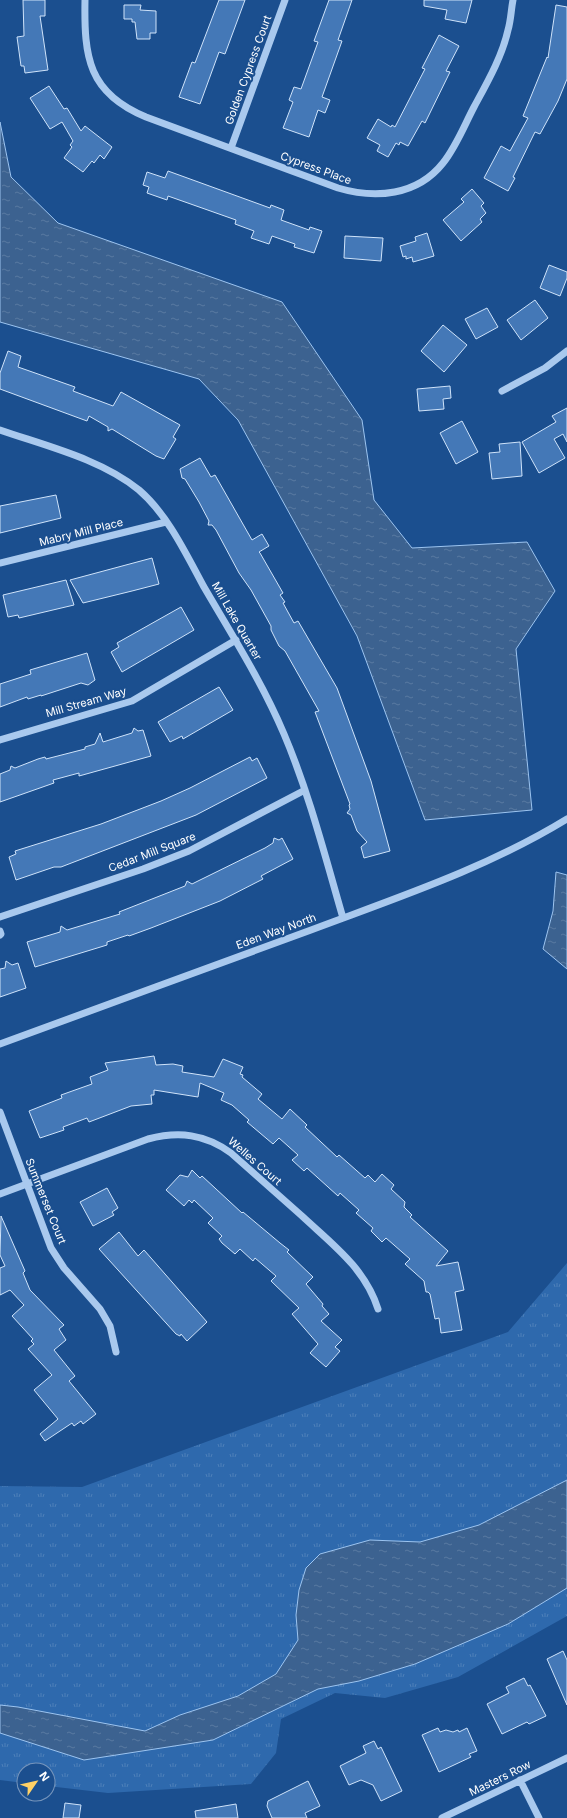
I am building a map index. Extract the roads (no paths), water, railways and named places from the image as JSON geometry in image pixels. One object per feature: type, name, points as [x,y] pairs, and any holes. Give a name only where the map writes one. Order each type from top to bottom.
[{"type":"street","name":"Cypress Place","points":[[85,0],[87,52],[89,61],[104,89],[120,104],[132,111],[353,192],[377,195],[392,194],[408,189],[420,183],[443,164],[500,55],[508,30],[513,0]]},
{"type":"street","name":"Golden Cypress Court","points":[[231,148],[285,0]]},
{"type":"street","points":[[502,391],[545,368],[567,351]]},
{"type":"street","name":"Mill Lake Quarter","points":[[0,430],[97,465],[118,476],[152,503],[166,522],[236,640],[273,709],[305,790],[343,918]]},
{"type":"street","name":"Mabry Mill Place","points":[[0,563],[166,522]]},
{"type":"street","name":"Mill Stream Way","points":[[0,740],[132,701],[236,640]]},
{"type":"street","name":"Cedar Mill Square","points":[[0,917],[143,869],[189,851],[305,790]]},
{"type":"street","name":"Eden Way North","points":[[0,1044],[343,918],[481,865],[523,845],[567,819]]},
{"type":"street","points":[[0,931],[0,935]]},
{"type":"street","name":"Summerset Court","points":[[0,1112],[51,1248],[64,1268],[100,1309],[110,1326],[116,1352]]},
{"type":"street","name":"Welles Court","points":[[0,1194],[148,1139],[165,1135],[188,1134],[219,1144],[231,1152],[346,1256],[362,1275],[378,1309]]},
{"type":"street","name":"Masters Row","points":[[442,1818],[567,1758]]},
{"type":"street","points":[[520,1780],[539,1818]]},
{"type":"water","points":[[0,122],[11,177],[58,223],[282,302],[362,420],[374,500],[412,548],[527,542],[555,591],[516,649],[532,810],[425,820],[357,636],[238,420],[199,379],[0,322]]},
{"type":"water","points":[[556,872],[567,875],[567,969],[543,949],[553,911]]},
{"type":"water","points":[[567,1480],[567,1588],[508,1624],[415,1664],[359,1681],[318,1689],[213,1740],[84,1760],[0,1733],[0,1705],[18,1707],[145,1731],[180,1715],[238,1696],[276,1674],[298,1640],[296,1615],[299,1590],[306,1568],[320,1554],[370,1540],[420,1542],[479,1525]]}]
